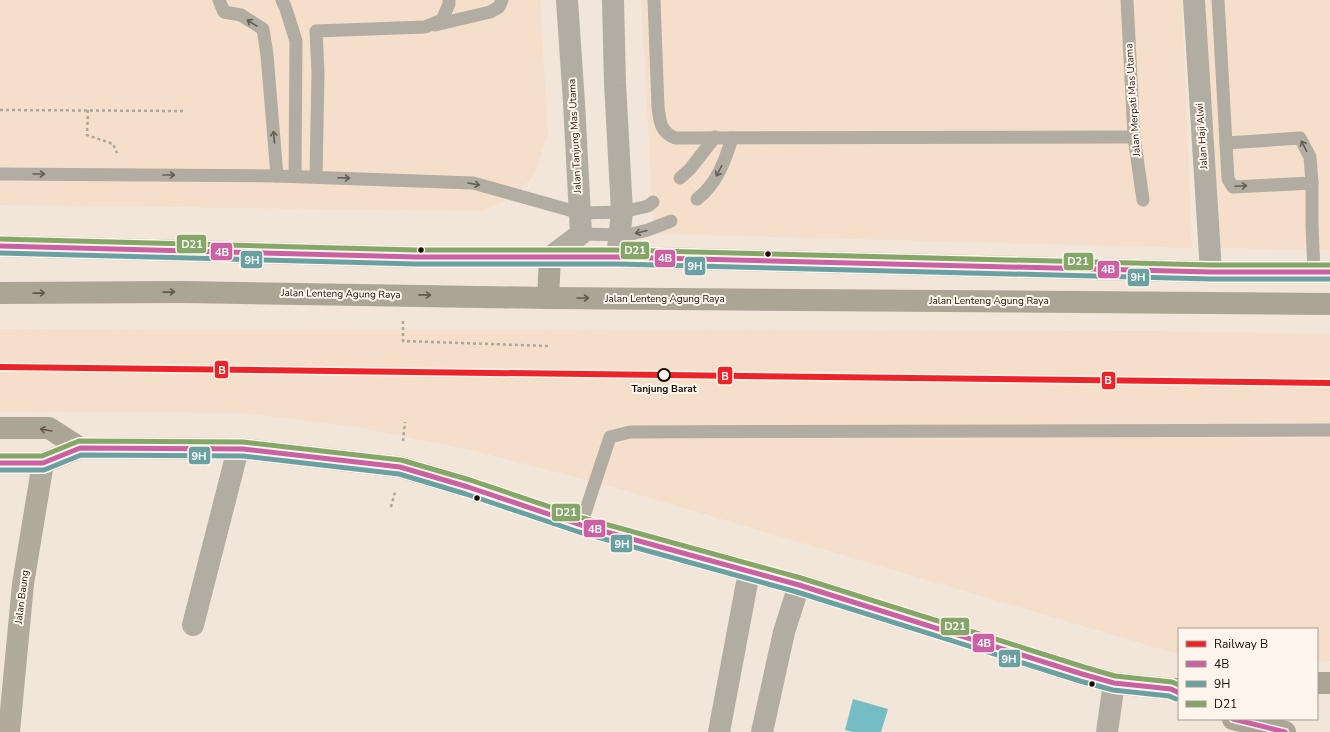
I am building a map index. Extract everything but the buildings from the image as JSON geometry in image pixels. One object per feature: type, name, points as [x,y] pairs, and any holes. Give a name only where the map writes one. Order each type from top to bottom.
[{"type":"main road","points":[[0,246],[416,257],[617,257],[1211,272],[1322,271]]},
{"type":"main road","points":[[548,298],[550,256]]},
{"type":"main road","name":"Jalan Lenteng Agung Raya","points":[[0,293],[182,292],[548,298],[1330,304]]},
{"type":"main road","points":[[0,428],[49,428],[80,448]]},
{"type":"main road","points":[[0,463],[43,463],[80,448],[238,449],[400,467],[581,525],[799,585],[1082,674],[1114,683],[1176,690]]},
{"type":"main road","points":[[1318,683],[1330,683]]},
{"type":"main road","points":[[1235,724],[1285,732]]},
{"type":"street","name":"Jalan Tanjung Mas Utama","points":[[567,0],[580,224]]},
{"type":"street","points":[[613,0],[615,83],[622,212],[618,235],[617,257]]},
{"type":"street","name":"Jalan Haji Alwi","points":[[1194,0],[1211,272]]},
{"type":"street","points":[[550,256],[580,224]]},
{"type":"street","points":[[193,625],[238,449]]},
{"type":"street","name":"Jalan Baung","points":[[9,732],[23,584],[43,463]]},
{"type":"street","points":[[719,732],[749,572]]},
{"type":"street","points":[[762,732],[784,632],[799,585]]},
{"type":"street","points":[[1107,732],[1114,683]]},
{"type":"lane","points":[[219,0],[224,12],[241,15],[263,29],[267,55],[277,176]]},
{"type":"lane","points":[[282,0],[286,8],[296,41],[294,176]]},
{"type":"lane","points":[[425,27],[442,20],[449,4],[449,0]]},
{"type":"lane","points":[[316,177],[318,73],[316,31],[425,27],[490,12],[499,7],[502,0]]},
{"type":"lane","points":[[654,0],[658,107],[664,130],[668,135],[675,138],[1134,136]]},
{"type":"lane","name":"Jalan Merpati Mas Utama","points":[[1127,0],[1134,136],[1143,200]]},
{"type":"lane","points":[[1218,0],[1228,179],[1233,187],[1312,183]]},
{"type":"lane","points":[[680,178],[701,156],[714,137]]},
{"type":"lane","points":[[697,199],[704,194],[717,176],[727,156],[732,138]]},
{"type":"lane","points":[[1226,143],[1300,138],[1310,157],[1312,183],[1312,226],[1322,271]]},
{"type":"lane","points":[[0,174],[294,176],[473,183],[580,224],[618,235],[626,235],[648,230],[671,221]]},
{"type":"lane","points":[[580,224],[648,206],[653,202]]},
{"type":"lane","points":[[581,525],[610,437],[630,432],[1330,430]]},
{"type":"path","points":[[0,110],[184,111]]},
{"type":"path","points":[[88,110],[87,135],[113,144],[121,162],[121,174]]},
{"type":"path","points":[[403,295],[403,340],[548,346]]},
{"type":"shaded area","points":[[0,0],[540,0],[548,133],[535,174],[515,196],[483,211],[0,205]]},
{"type":"shaded area","points":[[641,0],[1182,0],[1192,248],[654,234]]},
{"type":"shaded area","points":[[1204,0],[1330,0],[1330,250],[1219,248]]},
{"type":"shaded area","points":[[0,329],[1157,331],[1330,334],[1330,661],[1318,662],[1318,628],[1178,628],[1178,653],[1174,653],[609,486],[470,450],[357,427],[243,413],[0,412]]},
{"type":"water","points":[[853,699],[888,709],[881,732],[853,732],[845,730]]},
{"type":"rail line","name":"B","points":[[0,367],[1330,383]]},
{"type":"transit line","name":"D21","points":[[0,239],[416,250],[617,250],[1211,265],[1330,265]]},
{"type":"transit line","name":"4B","points":[[0,246],[416,257],[617,257],[1211,272],[1330,272]]},
{"type":"transit line","name":"9H","points":[[0,253],[416,264],[617,264],[1211,279],[1330,279]]},
{"type":"transit line","name":"D21","points":[[0,456],[42,456],[79,441],[243,442],[401,460],[470,480],[583,518],[801,578],[1115,676],[1172,682],[1178,685]]},
{"type":"transit line","name":"4B","points":[[0,463],[43,463],[80,448],[243,449],[400,467],[468,487],[581,525],[799,585],[1082,674],[1114,683],[1171,689],[1178,692]]},
{"type":"transit line","name":"9H","points":[[0,470],[44,470],[81,455],[243,456],[399,474],[466,494],[579,532],[797,592],[1080,681],[1113,690],[1169,696],[1176,699]]},
{"type":"transit line","name":"4B","points":[[1237,720],[1285,732]]},
{"type":"place","name":"Tanjung Barat","points":[[664,375]]}]
